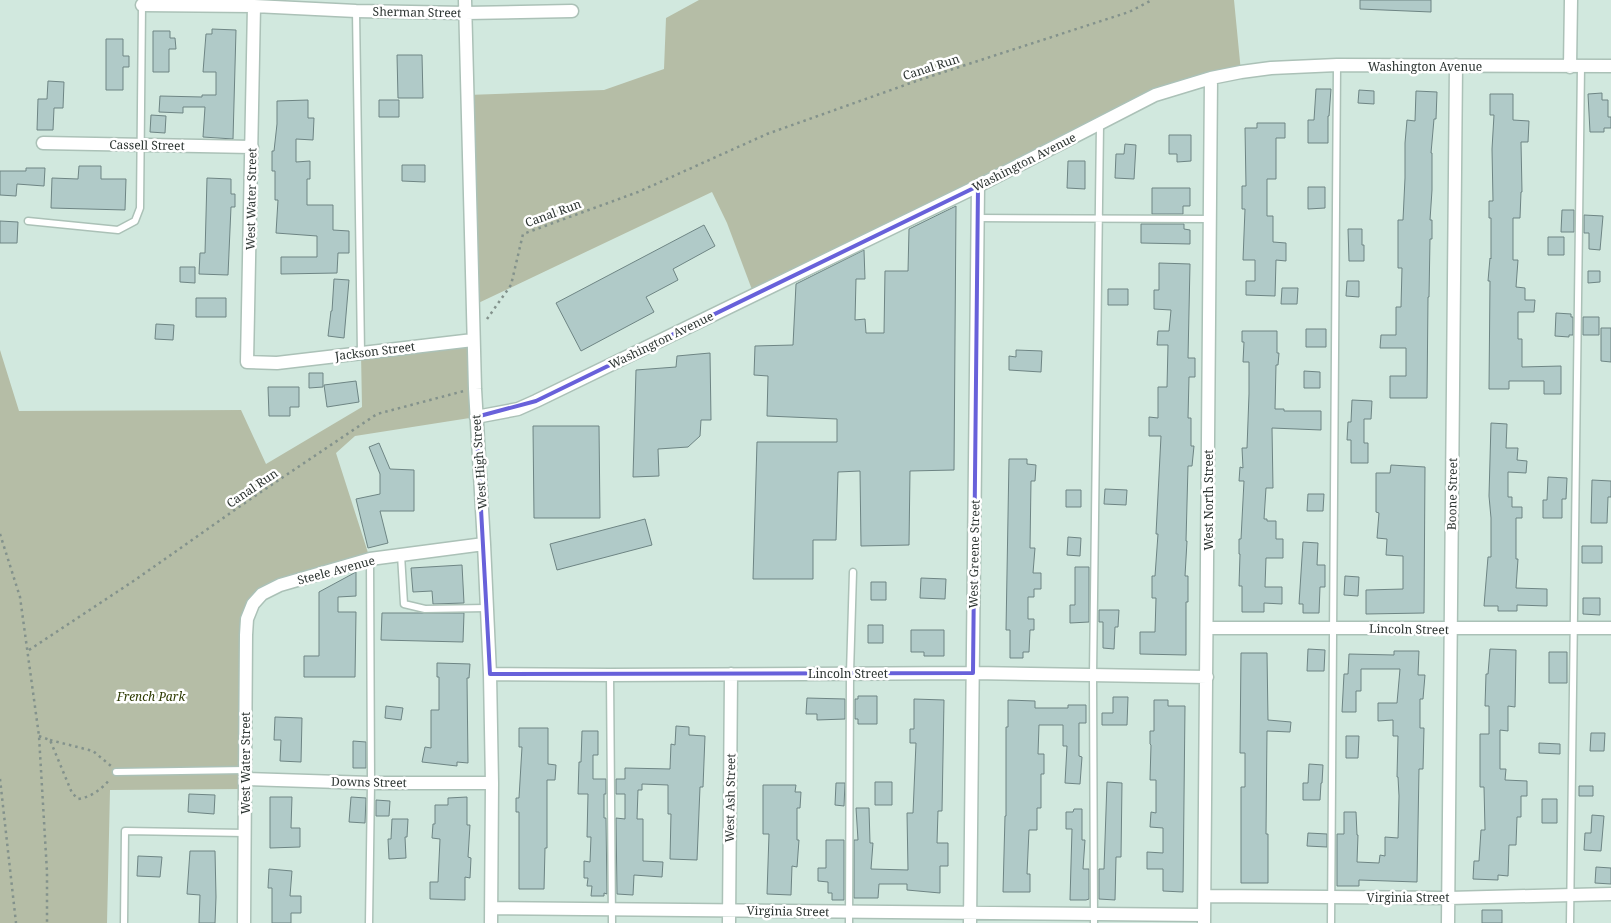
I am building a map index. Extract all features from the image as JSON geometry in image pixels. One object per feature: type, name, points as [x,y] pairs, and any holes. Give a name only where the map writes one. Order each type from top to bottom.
[{"type":"street","name":"West High Street","points":[[465,0],[474,389],[490,674],[492,783],[491,923]]},
{"type":"street","points":[[1571,0],[1576,66]]},
{"type":"street","name":"Sherman Street","points":[[142,5],[254,6],[356,11],[465,13],[572,11]]},
{"type":"street","name":"West Water Street","points":[[254,6],[247,362],[277,363]]},
{"type":"street","name":"Washington Avenue","points":[[476,417],[518,409],[536,401],[978,186],[1155,95],[1211,78],[1271,68],[1456,65],[1611,66]]},
{"type":"street","name":"Boone Street","points":[[1448,923],[1456,65]]},
{"type":"street","name":"West North Street","points":[[1204,919],[1211,78]]},
{"type":"street","name":"Cassell Street","points":[[43,142],[252,147]]},
{"type":"street","name":"West Greene Street","points":[[970,918],[978,186]]},
{"type":"street","name":"Jackson Street","points":[[277,363],[473,340]]},
{"type":"street","name":"Steele Avenue","points":[[253,604],[262,594],[280,585],[370,559],[484,544]]},
{"type":"street","name":"West Water Street","points":[[244,923],[246,635],[247,620],[253,604]]},
{"type":"street","name":"Lincoln Street","points":[[1207,628],[1611,628]]},
{"type":"street","name":"Lincoln Street","points":[[490,674],[973,673],[1207,677]]},
{"type":"street","name":"West Ash Street","points":[[729,917],[731,674]]},
{"type":"street","name":"Downs Street","points":[[245,775],[371,783],[492,783]]},
{"type":"street","name":"Virginia Street","points":[[1205,896],[1449,898],[1611,894]]},
{"type":"street","name":"Virginia Street","points":[[491,908],[612,908],[729,917],[1204,919]]},
{"type":"lane","points":[[28,221],[118,230],[135,221],[140,208],[142,5]]},
{"type":"lane","points":[[356,11],[361,353]]},
{"type":"lane","points":[[1331,923],[1337,66]]},
{"type":"lane","points":[[1570,923],[1574,628],[1576,66]]},
{"type":"lane","points":[[1094,919],[1093,675],[1100,122]]},
{"type":"lane","points":[[977,218],[1211,219]]},
{"type":"lane","points":[[401,555],[404,604],[425,609],[487,608]]},
{"type":"lane","points":[[369,923],[371,783],[370,559]]},
{"type":"lane","points":[[849,917],[850,673],[853,572]]},
{"type":"lane","points":[[610,675],[612,923]]},
{"type":"lane","points":[[116,772],[245,775]]},
{"type":"lane","points":[[124,923],[125,831],[245,833]]},
{"type":"path","name":"Canal Run","points":[[485,322],[511,285],[523,234],[638,192],[767,134],[922,79],[1130,12],[1152,0]]},
{"type":"path","name":"Canal Run","points":[[29,650],[135,580],[377,414],[474,389]]},
{"type":"path","points":[[0,534],[20,597],[29,650],[39,736],[47,872],[47,923]]},
{"type":"path","points":[[39,736],[93,751],[116,772],[102,788],[87,798],[78,799],[72,793],[50,740]]},
{"type":"path","points":[[0,779],[16,923]]},
{"type":"highlighted area","points":[[978,186],[973,673],[490,674],[476,417],[536,401]]},
{"type":"green space","points":[[699,0],[1234,0],[1241,72],[1155,95],[754,295],[727,223],[712,192],[472,306],[467,95],[604,90],[664,69],[666,18]]},
{"type":"green space","name":"French Park","points":[[473,340],[476,417],[355,436],[336,453],[370,559],[280,585],[253,604],[245,789],[110,790],[107,923],[0,923],[0,350],[19,411],[241,410],[266,464],[362,407],[361,353]]},
{"type":"building","points":[[1360,0],[1431,0],[1431,12],[1360,9]]},
{"type":"building","points":[[212,29],[236,30],[233,139],[203,137],[205,107],[183,107],[183,113],[159,112],[160,96],[202,97],[202,95],[216,95],[216,72],[203,72],[206,34],[212,34]]},
{"type":"building","points":[[153,31],[170,31],[170,38],[175,38],[176,49],[169,49],[169,72],[153,72]]},
{"type":"building","points":[[106,39],[123,39],[123,56],[129,56],[129,67],[123,67],[123,90],[106,90]]},
{"type":"building","points":[[397,55],[422,55],[423,98],[398,98]]},
{"type":"building","points":[[48,81],[64,82],[63,108],[54,108],[53,130],[37,130],[38,99],[47,99]]},
{"type":"building","points":[[1316,89],[1331,89],[1328,143],[1308,143],[1308,120],[1314,120]]},
{"type":"building","points":[[1359,90],[1374,91],[1374,104],[1358,103]]},
{"type":"building","points":[[1416,91],[1437,92],[1436,119],[1434,119],[1431,153],[1432,190],[1430,220],[1432,220],[1432,239],[1430,239],[1428,297],[1427,398],[1390,398],[1390,376],[1406,376],[1406,348],[1380,348],[1381,335],[1396,335],[1396,307],[1401,307],[1402,268],[1398,268],[1398,220],[1403,220],[1407,120],[1415,121]]},
{"type":"building","points":[[1602,93],[1602,100],[1608,100],[1608,117],[1611,117],[1611,128],[1604,128],[1604,132],[1590,132],[1588,94]]},
{"type":"building","points":[[1490,94],[1513,94],[1513,120],[1529,121],[1528,142],[1521,142],[1522,192],[1520,218],[1513,218],[1513,260],[1518,260],[1516,287],[1525,288],[1525,300],[1535,300],[1534,312],[1518,312],[1518,339],[1522,339],[1522,367],[1561,366],[1561,394],[1544,394],[1544,381],[1509,381],[1509,389],[1489,389],[1490,281],[1488,281],[1491,259],[1491,218],[1489,218],[1489,201],[1493,201],[1492,149],[1494,115],[1490,115]]},
{"type":"building","points":[[308,100],[308,118],[314,118],[313,140],[296,139],[296,162],[310,161],[310,179],[307,179],[307,205],[333,205],[333,230],[349,231],[349,253],[338,253],[337,273],[281,274],[281,257],[317,257],[317,236],[276,233],[278,200],[275,200],[275,171],[272,171],[272,151],[274,151],[277,124],[277,101]]},
{"type":"building","points":[[379,100],[399,100],[399,117],[379,117]]},
{"type":"building","points":[[151,115],[166,116],[165,133],[150,132]]},
{"type":"building","points":[[1257,123],[1285,123],[1285,138],[1276,138],[1276,179],[1267,179],[1267,216],[1273,216],[1273,242],[1286,243],[1286,261],[1276,260],[1275,296],[1246,295],[1246,281],[1255,281],[1255,260],[1243,260],[1245,209],[1242,209],[1242,186],[1246,186],[1245,128],[1257,128]]},
{"type":"building","points":[[1169,135],[1191,135],[1191,161],[1177,162],[1177,154],[1169,154]]},
{"type":"building","points":[[1125,144],[1136,145],[1134,179],[1115,178],[1116,154],[1124,154]]},
{"type":"building","points":[[1068,161],[1085,161],[1085,189],[1067,188]]},
{"type":"building","points":[[402,165],[425,165],[425,182],[402,181]]},
{"type":"building","points":[[79,166],[101,166],[101,179],[126,179],[125,210],[51,208],[52,178],[78,179]]},
{"type":"building","points":[[26,168],[45,168],[44,186],[17,184],[16,196],[0,195],[0,171],[26,171]]},
{"type":"building","points":[[207,178],[231,179],[231,194],[235,194],[235,207],[231,207],[228,275],[199,274],[200,253],[205,253]]},
{"type":"building","points":[[1308,187],[1325,187],[1325,208],[1308,209]]},
{"type":"building","points":[[1152,188],[1190,188],[1190,206],[1183,206],[1183,214],[1152,214]]},
{"type":"building","points":[[956,206],[954,470],[910,471],[909,545],[861,546],[860,471],[838,472],[836,540],[813,540],[813,579],[753,579],[757,442],[837,442],[837,419],[767,416],[768,376],[754,375],[755,346],[793,345],[796,284],[864,250],[865,279],[856,279],[855,320],[865,319],[866,333],[884,333],[885,271],[908,271],[909,229]]},
{"type":"building","points":[[1562,210],[1574,210],[1574,232],[1561,232]]},
{"type":"building","points":[[1584,215],[1603,216],[1600,250],[1589,249],[1589,233],[1584,233]]},
{"type":"building","points":[[0,221],[18,222],[17,243],[0,243]]},
{"type":"building","points":[[1141,224],[1184,224],[1184,229],[1190,230],[1190,244],[1141,243]]},
{"type":"building","points":[[704,225],[715,246],[673,269],[678,280],[646,297],[654,312],[581,351],[556,303]]},
{"type":"building","points":[[1348,229],[1362,229],[1364,261],[1349,261]]},
{"type":"building","points":[[1548,237],[1564,237],[1564,255],[1548,255]]},
{"type":"building","points":[[1159,263],[1190,264],[1188,358],[1195,358],[1195,377],[1189,377],[1188,418],[1191,418],[1191,446],[1194,446],[1192,466],[1188,466],[1185,576],[1188,576],[1186,655],[1140,654],[1140,632],[1155,632],[1156,598],[1152,598],[1152,576],[1155,576],[1158,534],[1156,534],[1161,436],[1149,436],[1149,417],[1158,418],[1158,387],[1167,387],[1168,345],[1157,345],[1158,331],[1169,331],[1171,310],[1154,309],[1154,290],[1159,290]]},
{"type":"building","points":[[180,267],[195,267],[195,283],[180,282]]},
{"type":"building","points":[[1588,271],[1600,271],[1600,282],[1588,283]]},
{"type":"building","points":[[334,279],[349,280],[344,338],[328,336]]},
{"type":"building","points":[[1347,281],[1359,281],[1359,297],[1346,296]]},
{"type":"building","points":[[1282,288],[1298,288],[1297,304],[1281,304]]},
{"type":"building","points":[[1108,289],[1128,289],[1128,305],[1108,305]]},
{"type":"building","points":[[196,298],[226,298],[226,317],[196,317]]},
{"type":"building","points":[[1556,313],[1571,314],[1571,317],[1573,317],[1573,335],[1569,335],[1569,337],[1555,336]]},
{"type":"building","points":[[1583,317],[1599,317],[1599,335],[1583,335]]},
{"type":"building","points":[[156,324],[174,325],[173,340],[155,339]]},
{"type":"building","points":[[1601,328],[1611,328],[1611,362],[1601,361]]},
{"type":"building","points":[[1306,329],[1326,329],[1326,347],[1306,347]]},
{"type":"building","points":[[1242,331],[1277,331],[1277,353],[1279,353],[1278,365],[1276,365],[1275,409],[1284,409],[1284,411],[1321,411],[1321,430],[1272,428],[1273,488],[1266,488],[1264,519],[1276,521],[1276,539],[1283,539],[1283,558],[1266,558],[1265,587],[1282,587],[1282,604],[1264,603],[1264,612],[1242,612],[1242,586],[1239,586],[1239,539],[1241,539],[1244,481],[1239,481],[1240,467],[1243,468],[1242,448],[1247,448],[1249,394],[1249,362],[1243,362],[1244,342],[1242,342]]},
{"type":"building","points":[[1016,350],[1042,351],[1041,372],[1009,370],[1009,356],[1016,357]]},
{"type":"building","points":[[710,353],[711,420],[701,420],[700,436],[688,447],[658,449],[659,476],[633,477],[636,370],[676,367],[677,356]]},
{"type":"building","points":[[1304,371],[1320,372],[1320,388],[1304,388]]},
{"type":"building","points":[[309,373],[323,373],[323,387],[309,388]]},
{"type":"building","points":[[356,381],[359,402],[327,407],[324,385]]},
{"type":"building","points":[[268,387],[299,387],[299,407],[290,407],[290,416],[269,416]]},
{"type":"building","points":[[1352,400],[1372,401],[1371,419],[1364,419],[1364,443],[1368,443],[1368,463],[1351,463],[1351,440],[1347,440],[1348,422],[1351,422]]},
{"type":"building","points":[[1491,423],[1507,424],[1506,448],[1518,448],[1517,460],[1527,461],[1526,473],[1508,472],[1508,497],[1512,497],[1512,507],[1522,507],[1522,518],[1516,518],[1516,559],[1518,559],[1516,588],[1547,589],[1547,606],[1517,605],[1517,611],[1498,611],[1498,606],[1484,606],[1488,557],[1491,557],[1489,496]]},
{"type":"building","points":[[533,426],[599,426],[600,518],[534,518]]},
{"type":"building","points":[[379,443],[390,469],[414,470],[414,511],[380,511],[388,543],[368,548],[356,499],[380,494],[380,474],[369,447]]},
{"type":"building","points":[[1009,459],[1027,459],[1027,464],[1036,465],[1035,481],[1031,481],[1030,548],[1035,548],[1033,573],[1041,573],[1041,589],[1034,589],[1034,597],[1028,597],[1028,619],[1034,619],[1034,630],[1030,630],[1029,652],[1023,652],[1023,658],[1010,658],[1010,630],[1006,630]]},
{"type":"building","points":[[1391,465],[1425,467],[1424,613],[1366,614],[1366,590],[1403,589],[1403,556],[1386,555],[1387,539],[1377,538],[1379,513],[1376,512],[1376,473],[1390,473]]},
{"type":"building","points":[[1548,477],[1567,478],[1566,499],[1562,499],[1562,518],[1543,518],[1543,500],[1547,500]]},
{"type":"building","points":[[1592,480],[1611,481],[1611,497],[1608,497],[1607,523],[1591,523]]},
{"type":"building","points":[[1105,489],[1127,490],[1126,505],[1104,504]]},
{"type":"building","points":[[1066,490],[1081,490],[1081,507],[1066,507]]},
{"type":"building","points":[[1308,494],[1324,494],[1323,511],[1307,511]]},
{"type":"building","points":[[645,519],[652,545],[557,570],[550,544]]},
{"type":"building","points":[[1068,537],[1081,538],[1080,556],[1067,555]]},
{"type":"building","points":[[1303,542],[1318,543],[1317,565],[1325,565],[1325,587],[1320,587],[1319,613],[1303,613],[1303,604],[1299,604]]},
{"type":"building","points":[[1582,546],[1602,546],[1602,563],[1582,563]]},
{"type":"building","points":[[462,565],[464,603],[433,604],[432,591],[413,592],[411,568]]},
{"type":"building","points":[[1075,567],[1089,567],[1089,622],[1070,623],[1070,605],[1075,605]]},
{"type":"building","points":[[356,572],[356,596],[338,597],[338,612],[356,612],[355,677],[304,677],[304,656],[319,656],[319,592]]},
{"type":"building","points":[[1345,576],[1359,577],[1358,596],[1344,595]]},
{"type":"building","points":[[921,578],[946,579],[945,599],[920,598]]},
{"type":"building","points":[[871,582],[886,582],[886,600],[871,600]]},
{"type":"building","points":[[1583,598],[1600,598],[1600,615],[1583,614]]},
{"type":"building","points":[[1099,610],[1119,610],[1118,627],[1115,627],[1114,649],[1103,648],[1103,622],[1099,622]]},
{"type":"building","points":[[382,613],[464,613],[463,642],[381,640]]},
{"type":"building","points":[[868,625],[883,625],[883,643],[868,643]]},
{"type":"building","points":[[911,630],[944,630],[944,656],[924,656],[924,652],[911,652]]},
{"type":"building","points":[[1308,649],[1325,650],[1324,671],[1307,671]]},
{"type":"building","points":[[1490,649],[1516,650],[1515,707],[1508,706],[1508,731],[1500,730],[1500,769],[1506,769],[1505,780],[1527,781],[1527,796],[1521,796],[1521,817],[1517,817],[1516,845],[1509,845],[1508,876],[1498,875],[1498,880],[1473,879],[1474,861],[1479,861],[1481,830],[1485,830],[1484,787],[1480,787],[1480,734],[1489,734],[1489,706],[1485,706],[1486,674],[1488,674]]},
{"type":"building","points":[[1394,651],[1419,651],[1418,675],[1425,675],[1423,699],[1420,699],[1420,728],[1424,728],[1423,769],[1419,769],[1417,882],[1359,880],[1359,886],[1337,886],[1337,834],[1344,834],[1344,812],[1356,812],[1358,835],[1357,862],[1379,863],[1380,855],[1385,856],[1385,837],[1398,838],[1398,736],[1393,736],[1393,720],[1378,721],[1378,703],[1397,703],[1400,669],[1361,669],[1361,691],[1356,691],[1356,712],[1342,712],[1344,674],[1348,674],[1349,654],[1394,655]]},
{"type":"building","points":[[1549,652],[1567,652],[1567,683],[1549,683]]},
{"type":"building","points":[[1241,653],[1267,653],[1268,720],[1291,722],[1290,732],[1267,731],[1266,834],[1268,834],[1268,883],[1241,883],[1241,787],[1245,787],[1245,753],[1240,753]]},
{"type":"building","points":[[437,663],[470,664],[469,678],[467,678],[468,763],[457,762],[457,766],[422,762],[425,747],[431,748],[431,710],[439,710]]},
{"type":"building","points":[[858,696],[877,696],[877,724],[858,724],[858,719],[855,719],[855,699],[858,699]]},
{"type":"building","points":[[1113,697],[1128,697],[1127,725],[1102,725],[1102,713],[1113,713]]},
{"type":"building","points":[[807,698],[845,699],[845,719],[817,720],[817,714],[806,714]]},
{"type":"building","points":[[914,699],[944,700],[942,811],[938,811],[937,843],[948,843],[948,866],[940,866],[940,893],[907,890],[907,884],[879,884],[878,898],[854,898],[854,840],[858,840],[856,808],[869,808],[870,843],[873,843],[871,869],[908,870],[907,813],[913,813],[916,743],[910,743],[910,729],[914,729]]},
{"type":"building","points":[[1008,700],[1035,701],[1035,708],[1068,708],[1068,705],[1086,705],[1086,723],[1079,723],[1079,756],[1082,757],[1080,784],[1065,783],[1067,746],[1063,746],[1063,725],[1039,725],[1038,754],[1044,754],[1044,774],[1041,774],[1041,808],[1037,808],[1037,830],[1029,830],[1027,874],[1030,874],[1030,892],[1003,892]]},
{"type":"building","points":[[1154,700],[1168,700],[1168,706],[1185,706],[1183,892],[1163,891],[1163,869],[1147,869],[1147,852],[1163,853],[1163,828],[1150,827],[1151,812],[1156,813],[1156,780],[1150,780],[1150,731],[1154,731]]},
{"type":"building","points":[[386,706],[403,708],[401,720],[385,718]]},
{"type":"building","points":[[275,717],[302,718],[301,762],[280,761],[281,740],[274,740]]},
{"type":"building","points":[[676,726],[689,727],[689,735],[705,736],[703,787],[700,787],[697,860],[670,859],[671,814],[668,814],[668,785],[642,784],[642,790],[638,790],[637,819],[643,819],[643,861],[663,862],[662,877],[634,875],[633,895],[617,894],[616,818],[625,819],[625,794],[616,794],[616,779],[625,779],[625,768],[670,769],[671,744],[675,745]]},
{"type":"building","points":[[519,728],[548,728],[548,764],[556,765],[555,780],[547,780],[547,848],[545,848],[544,889],[519,889],[519,812],[516,812],[516,798],[519,798],[522,747],[519,747]]},
{"type":"building","points":[[582,731],[598,731],[598,755],[593,755],[593,779],[606,779],[604,818],[606,818],[607,894],[604,893],[604,896],[591,896],[592,886],[587,886],[588,878],[584,878],[584,861],[590,862],[591,837],[587,837],[588,794],[578,794]]},
{"type":"building","points":[[1591,733],[1605,733],[1604,751],[1590,751]]},
{"type":"building","points":[[1346,736],[1359,736],[1358,758],[1346,758]]},
{"type":"building","points":[[353,741],[366,742],[366,768],[353,768]]},
{"type":"building","points":[[1539,743],[1560,744],[1560,754],[1539,753]]},
{"type":"building","points":[[1309,764],[1323,765],[1320,800],[1303,800],[1303,783],[1308,783]]},
{"type":"building","points":[[875,782],[892,782],[892,805],[875,805]]},
{"type":"building","points":[[1107,782],[1122,783],[1121,857],[1116,857],[1115,900],[1099,899],[1099,869],[1104,869]]},
{"type":"building","points":[[836,783],[845,783],[844,806],[835,805]]},
{"type":"building","points":[[763,785],[796,785],[795,792],[801,792],[800,808],[797,808],[797,840],[799,840],[797,867],[792,866],[791,895],[767,894],[769,834],[763,834]]},
{"type":"building","points":[[1579,786],[1593,786],[1593,796],[1579,796]]},
{"type":"building","points":[[189,794],[215,795],[214,814],[188,812]]},
{"type":"building","points":[[270,797],[292,797],[291,828],[300,828],[300,847],[270,848]]},
{"type":"building","points":[[351,797],[366,798],[365,823],[349,822]]},
{"type":"building","points":[[467,797],[467,825],[470,825],[468,857],[471,858],[470,878],[465,877],[465,900],[430,899],[430,882],[438,882],[440,839],[432,838],[433,824],[435,824],[435,805],[448,805],[448,798]]},
{"type":"building","points":[[1542,799],[1557,799],[1557,823],[1542,823]]},
{"type":"building","points":[[376,800],[390,801],[389,816],[376,816]]},
{"type":"building","points":[[1074,809],[1082,809],[1082,840],[1085,840],[1083,869],[1089,869],[1089,899],[1086,900],[1070,900],[1072,829],[1066,829],[1066,812],[1073,812]]},
{"type":"building","points":[[1592,815],[1604,816],[1601,851],[1584,850],[1585,833],[1591,833]]},
{"type":"building","points":[[392,819],[408,819],[407,837],[405,837],[406,858],[389,859],[388,839],[391,839]]},
{"type":"building","points":[[1308,833],[1327,834],[1327,847],[1307,846]]},
{"type":"building","points":[[826,840],[844,840],[844,900],[832,900],[832,893],[828,893],[828,882],[818,881],[818,868],[826,868]]},
{"type":"building","points":[[190,851],[215,851],[215,923],[199,923],[200,895],[187,894]]},
{"type":"building","points":[[138,856],[162,857],[160,877],[137,876]]},
{"type":"building","points":[[1596,867],[1611,868],[1611,884],[1595,883]]},
{"type":"building","points":[[269,869],[292,871],[290,896],[301,896],[301,913],[291,913],[291,923],[272,923],[272,888],[268,888]]},
{"type":"building","points":[[1482,910],[1502,910],[1502,923],[1482,923]]}]
